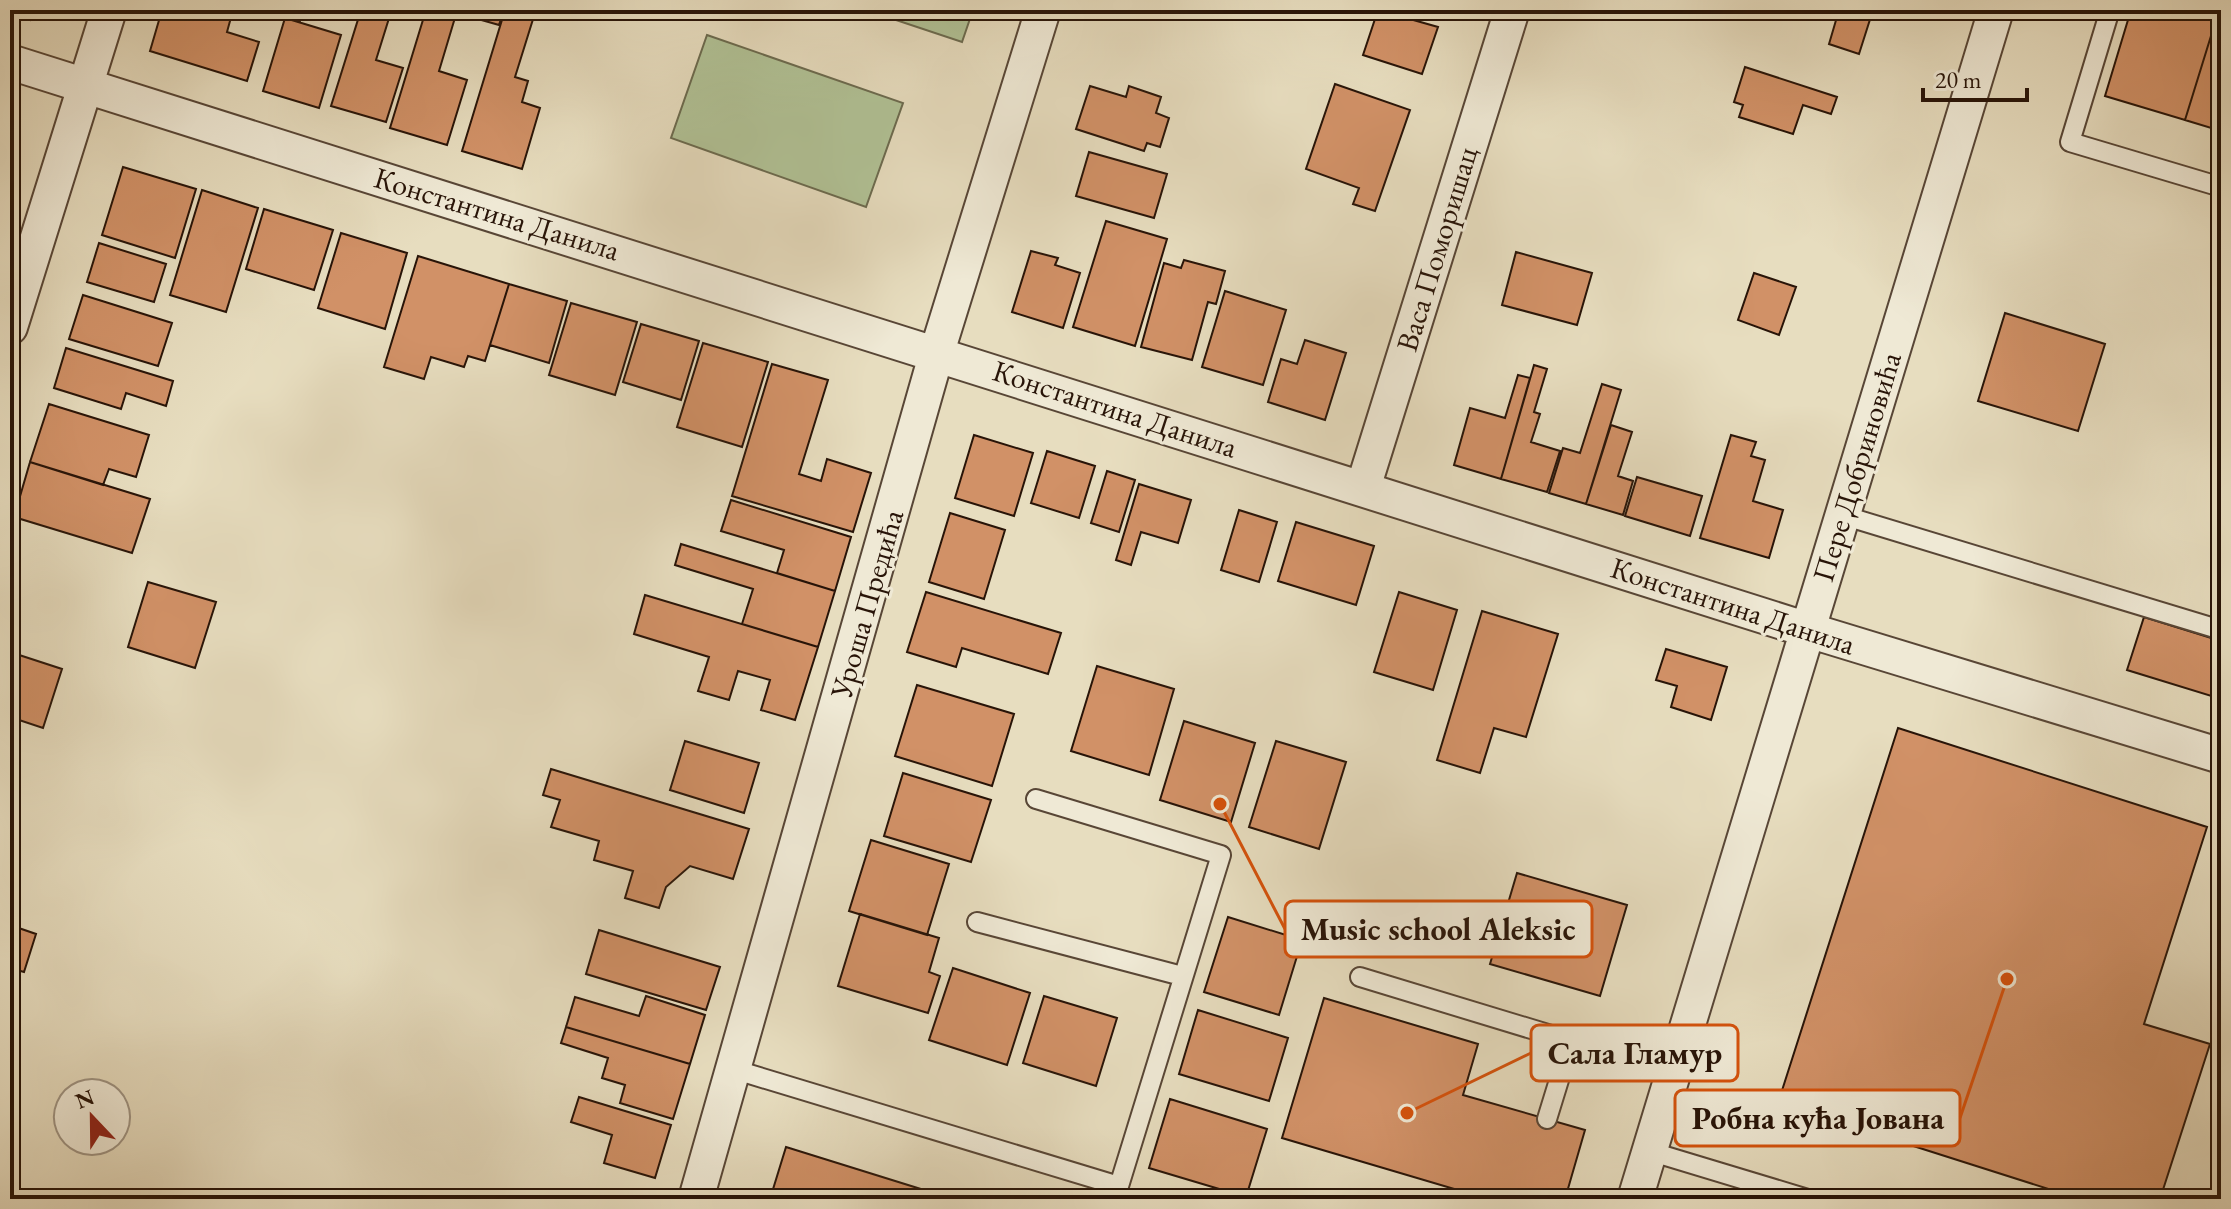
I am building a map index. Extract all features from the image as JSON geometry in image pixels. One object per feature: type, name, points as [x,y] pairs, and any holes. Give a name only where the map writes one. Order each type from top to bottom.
[{"type":"street","points":[[10,327],[109,10]]},
{"type":"street","name":"Уроша Предића","points":[[696,1199],[736,1070],[937,352],[1043,10]]},
{"type":"street","name":"Васа Поморишац","points":[[1363,488],[1512,10]]},
{"type":"street","name":"Пере Добриновића","points":[[1635,1199],[1996,10]]},
{"type":"street","name":"Константина Данила","points":[[10,62],[937,352],[1808,630],[2221,756]]},
{"type":"lane","points":[[2110,10],[2070,142],[2221,187]]},
{"type":"lane","points":[[1842,515],[2221,630]]},
{"type":"lane","points":[[736,1070],[1119,1186],[1221,855],[1036,799]]},
{"type":"lane","points":[[977,922],[1182,976]]},
{"type":"lane","points":[[1360,977],[1673,1072]]},
{"type":"lane","points":[[1547,1119],[1571,1041]]},
{"type":"lane","points":[[1649,1151],[1808,1199]]},
{"type":"green space","points":[[866,10],[973,10],[962,42]]},
{"type":"green space","points":[[707,35],[903,103],[866,207],[671,138]]},
{"type":"building","points":[[10,10],[34,10],[30,20],[10,14]]},
{"type":"building","points":[[162,10],[233,10],[227,32],[259,42],[247,81],[150,51]]},
{"type":"building","points":[[263,10],[303,10],[300,21]]},
{"type":"building","points":[[361,10],[390,15],[376,60],[403,68],[386,122],[331,106]]},
{"type":"building","points":[[426,10],[457,11],[439,71],[467,80],[447,145],[390,128]]},
{"type":"building","points":[[466,10],[504,10],[499,25],[464,15]]},
{"type":"building","points":[[505,10],[534,16],[515,77],[528,81],[522,102],[540,108],[522,169],[462,151]]},
{"type":"building","points":[[1378,10],[1438,27],[1422,74],[1363,55]]},
{"type":"building","points":[[1839,10],[1873,10],[1859,54],[1829,44]]},
{"type":"building","points":[[2131,10],[2219,10],[2185,120],[2105,96]]},
{"type":"building","points":[[2221,10],[2221,131],[2185,120]]},
{"type":"building","points":[[285,18],[341,35],[319,108],[263,91]]},
{"type":"building","points":[[1745,67],[1837,97],[1831,114],[1803,105],[1793,134],[1739,117],[1743,105],[1734,102]]},
{"type":"building","points":[[1335,84],[1410,110],[1375,211],[1353,204],[1359,188],[1306,169]]},
{"type":"building","points":[[1090,86],[1126,97],[1129,86],[1161,97],[1156,113],[1169,118],[1160,147],[1147,143],[1144,151],[1076,129]]},
{"type":"building","points":[[1089,152],[1167,174],[1154,218],[1076,196]]},
{"type":"building","points":[[123,167],[196,189],[175,258],[102,235]]},
{"type":"building","points":[[202,190],[258,208],[226,312],[170,295]]},
{"type":"building","points":[[264,209],[333,230],[314,290],[246,269]]},
{"type":"building","points":[[1106,221],[1167,239],[1135,346],[1073,327]]},
{"type":"building","points":[[341,233],[407,253],[385,329],[318,308]]},
{"type":"building","points":[[99,243],[166,264],[154,302],[87,282]]},
{"type":"building","points":[[1031,251],[1058,258],[1055,265],[1080,273],[1063,328],[1012,312]]},
{"type":"building","points":[[1516,252],[1592,273],[1577,325],[1502,305]]},
{"type":"building","points":[[418,256],[509,284],[485,361],[468,356],[464,367],[431,357],[424,379],[384,367]]},
{"type":"building","points":[[1184,260],[1225,271],[1216,304],[1208,302],[1192,360],[1141,347],[1164,263],[1181,268]]},
{"type":"building","points":[[1754,273],[1796,287],[1779,335],[1738,320]]},
{"type":"building","points":[[509,284],[567,301],[549,363],[490,345]]},
{"type":"building","points":[[1225,291],[1286,310],[1263,385],[1202,367]]},
{"type":"building","points":[[83,295],[172,323],[158,366],[69,339]]},
{"type":"building","points":[[571,303],[637,322],[615,395],[549,375]]},
{"type":"building","points":[[2005,313],[2105,344],[2078,431],[1978,401]]},
{"type":"building","points":[[641,324],[699,341],[681,400],[623,382]]},
{"type":"building","points":[[1305,340],[1346,353],[1325,420],[1268,402],[1281,359],[1297,364]]},
{"type":"building","points":[[703,343],[768,362],[742,447],[677,427]]},
{"type":"building","points":[[66,348],[173,381],[166,406],[126,393],[121,409],[54,388]]},
{"type":"building","points":[[772,364],[828,380],[799,474],[821,481],[827,459],[871,473],[853,532],[732,496]]},
{"type":"building","points":[[1534,365],[1547,369],[1534,412],[1540,414],[1531,442],[1560,451],[1547,492],[1501,479]]},
{"type":"building","points":[[1518,375],[1530,378],[1501,479],[1454,465],[1470,408],[1505,418]]},
{"type":"building","points":[[1602,384],[1621,390],[1586,504],[1549,493],[1563,448],[1580,453]]},
{"type":"building","points":[[49,404],[149,435],[136,477],[109,469],[103,485],[30,462]]},
{"type":"building","points":[[1611,425],[1632,432],[1618,476],[1633,481],[1623,515],[1586,504]]},
{"type":"building","points":[[974,435],[1033,453],[1014,516],[955,498]]},
{"type":"building","points":[[1731,435],[1756,442],[1751,456],[1765,460],[1753,501],[1783,510],[1769,558],[1700,538]]},
{"type":"building","points":[[1047,451],[1095,466],[1079,518],[1031,503]]},
{"type":"building","points":[[30,462],[150,499],[132,553],[14,517]]},
{"type":"building","points":[[1107,471],[1135,480],[1119,532],[1091,523]]},
{"type":"building","points":[[1637,477],[1702,496],[1690,536],[1625,516]]},
{"type":"building","points":[[1139,484],[1191,500],[1178,543],[1141,532],[1131,565],[1116,560]]},
{"type":"building","points":[[731,500],[851,537],[835,591],[777,573],[784,550],[721,531]]},
{"type":"building","points":[[1239,510],[1277,522],[1259,582],[1221,570]]},
{"type":"building","points":[[950,513],[1005,530],[984,599],[929,582]]},
{"type":"building","points":[[1296,522],[1374,546],[1356,605],[1278,581]]},
{"type":"building","points":[[681,544],[835,591],[818,647],[742,624],[753,589],[675,565]]},
{"type":"building","points":[[148,582],[216,602],[195,668],[128,647]]},
{"type":"building","points":[[926,592],[1061,633],[1048,674],[962,648],[956,667],[907,652]]},
{"type":"building","points":[[1399,592],[1457,610],[1433,690],[1374,672]]},
{"type":"building","points":[[645,595],[818,647],[795,720],[761,710],[770,680],[738,671],[729,700],[698,691],[709,657],[634,634]]},
{"type":"building","points":[[1482,611],[1558,634],[1526,737],[1494,728],[1480,773],[1437,760]]},
{"type":"building","points":[[2144,617],[2221,641],[2221,699],[2127,670]]},
{"type":"building","points":[[1666,649],[1727,667],[1711,720],[1671,707],[1677,686],[1656,680]]},
{"type":"building","points":[[10,652],[62,669],[43,728],[10,717]]},
{"type":"building","points":[[1097,666],[1174,689],[1149,775],[1071,751]]},
{"type":"building","points":[[917,685],[1014,714],[992,786],[895,756]]},
{"type":"building","points":[[1184,721],[1255,743],[1231,822],[1160,800]]},
{"type":"building","points":[[1898,728],[2207,827],[2144,1024],[2210,1044],[2160,1199],[2080,1199],[1778,1103]]},
{"type":"building","points":[[685,741],[759,763],[744,813],[670,790]]},
{"type":"building","points":[[1276,741],[1346,762],[1319,849],[1249,827]]},
{"type":"building","points":[[551,769],[749,829],[733,879],[690,866],[666,887],[659,908],[625,898],[633,871],[594,860],[599,841],[551,827],[560,800],[543,795]]},
{"type":"building","points":[[903,773],[991,800],[971,862],[884,836]]},
{"type":"building","points":[[871,840],[949,864],[927,935],[849,911]]},
{"type":"building","points":[[1517,873],[1627,905],[1600,996],[1490,964]]},
{"type":"building","points":[[860,914],[939,938],[929,972],[940,976],[928,1013],[838,986]]},
{"type":"building","points":[[1228,917],[1302,940],[1279,1015],[1204,992]]},
{"type":"building","points":[[10,925],[36,934],[24,972],[10,968]]},
{"type":"building","points":[[599,930],[720,967],[706,1010],[586,974]]},
{"type":"building","points":[[953,968],[1030,993],[1007,1065],[929,1040]]},
{"type":"building","points":[[10,996],[19,999],[10,1027]]},
{"type":"building","points":[[646,996],[705,1015],[690,1064],[566,1027],[575,997],[639,1016]]},
{"type":"building","points":[[1044,996],[1117,1018],[1096,1086],[1023,1063]]},
{"type":"building","points":[[1324,998],[1478,1044],[1463,1095],[1585,1130],[1565,1199],[1488,1199],[1282,1138]]},
{"type":"building","points":[[1198,1010],[1288,1038],[1269,1101],[1179,1074]]},
{"type":"building","points":[[566,1027],[690,1064],[673,1119],[620,1103],[625,1085],[602,1078],[608,1058],[561,1043]]},
{"type":"building","points":[[579,1097],[671,1125],[655,1178],[604,1163],[612,1135],[571,1122]]},
{"type":"building","points":[[1170,1099],[1267,1129],[1246,1197],[1149,1168]]},
{"type":"building","points":[[786,1147],[953,1199],[770,1199]]},
{"type":"place","name":"Music school Aleksic","points":[[1220,804]]},
{"type":"place","name":"Робна кућа Јована","points":[[2007,979]]},
{"type":"place","name":"Сала Гламур","points":[[1407,1113]]}]
